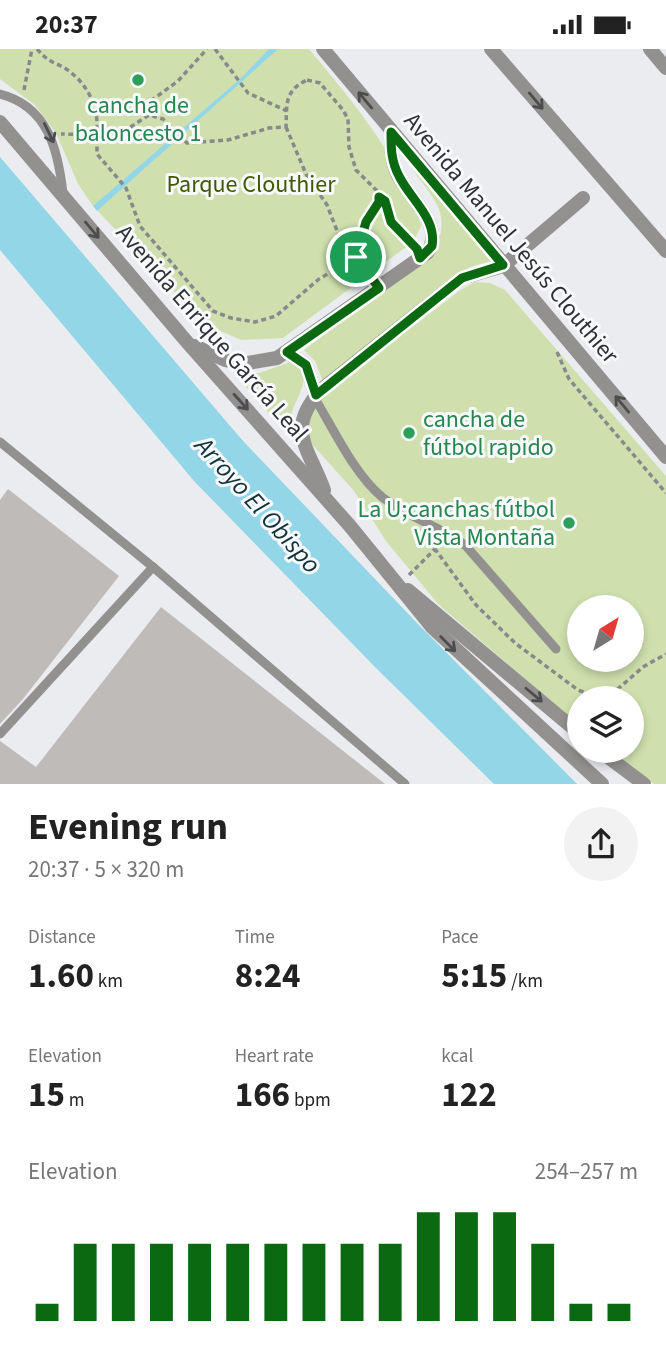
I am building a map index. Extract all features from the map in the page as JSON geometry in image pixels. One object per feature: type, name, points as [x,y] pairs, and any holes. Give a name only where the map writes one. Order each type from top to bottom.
[{"type":"street","name":"Avenida Manuel Jesús Clouthier","points":[[323,49],[666,457]]},
{"type":"street","points":[[491,49],[666,251]]},
{"type":"street","points":[[650,49],[666,68]]},
{"type":"street","name":"Avenida Enrique García Leal","points":[[0,122],[187,342],[327,499],[417,611],[457,653],[602,784]]},
{"type":"street","points":[[187,342],[225,360],[242,364],[262,363],[287,352],[379,288],[432,246],[432,226],[397,173],[391,152],[391,132]]},
{"type":"street","points":[[327,499],[303,445],[301,428],[304,412],[315,396],[462,278],[503,265],[583,198]]},
{"type":"street","points":[[287,352],[306,365],[315,396]]},
{"type":"street","name":"Avenida Enrique García Leal","points":[[387,574],[567,723]]},
{"type":"street","points":[[616,763],[644,784]]},
{"type":"lane","points":[[0,94],[21,102],[41,118],[59,160],[64,196]]},
{"type":"lane","points":[[315,396],[368,485],[384,499],[466,546],[556,649]]},
{"type":"lane","points":[[0,442],[153,568],[405,784]]},
{"type":"lane","points":[[0,734],[153,568]]},
{"type":"path","points":[[21,102],[35,49],[48,61],[69,71],[92,97],[98,120],[97,154],[126,188],[140,226],[214,311],[230,319],[255,322],[276,316],[319,279],[356,257],[366,222],[379,202],[379,197]]},
{"type":"path","points":[[144,106],[177,81],[207,49]]},
{"type":"path","points":[[215,49],[248,93],[287,111]]},
{"type":"path","points":[[379,288],[341,241],[327,205],[306,174],[286,127],[288,99],[295,86],[307,80],[320,83],[348,119],[349,147],[356,170],[385,201],[391,222],[417,249],[420,258]]},
{"type":"path","points":[[50,134],[97,135],[126,130],[149,115],[163,119],[187,143],[228,140],[269,128],[286,127]]},
{"type":"path","points":[[563,334],[556,347],[558,358],[569,379],[666,493]]},
{"type":"path","points":[[431,524],[435,549],[476,605],[515,643],[573,686]]},
{"type":"path","points":[[400,584],[435,549]]},
{"type":"path","points":[[621,686],[643,667],[666,654]]},
{"type":"green space","name":"Parque Clouthier","points":[[0,49],[309,49],[358,110],[389,155],[413,202],[421,226],[414,241],[283,338],[241,340],[205,324],[93,206],[78,184],[56,133],[35,105],[0,79]]},
{"type":"green space","points":[[412,168],[492,261],[470,267],[323,382],[315,361],[304,350],[434,252],[442,227],[441,216],[433,198]]},
{"type":"green space","points":[[475,282],[490,283],[505,290],[666,476],[666,784],[654,784],[627,763],[644,763],[644,686],[567,686],[567,715],[439,605],[386,541],[354,491],[311,443],[306,428],[313,408],[338,383],[462,289]]},
{"type":"green space","points":[[291,362],[300,367],[304,376],[292,412],[295,443],[233,372],[259,373]]},
{"type":"water","points":[[269,49],[278,49],[97,211],[93,206],[240,79]]},
{"type":"water","name":"Arroyo El Obispo","points":[[0,157],[243,441],[418,624],[577,784],[494,784],[376,668],[194,481],[0,250]]},
{"type":"building","points":[[8,489],[119,576],[23,699],[0,724],[0,500]]},
{"type":"building","points":[[161,607],[385,784],[0,784],[0,741],[36,767]]},
{"type":"place","name":"cancha de baloncesto 1","points":[[138,80]]},
{"type":"place","name":"cancha de fútbol rapido","points":[[409,433]]},
{"type":"place","name":"La U;canchas fútbol Vista Montaña","points":[[569,523]]},
{"type":"route","points":[[391,132],[503,265],[462,278],[316,395],[312,375],[306,365],[287,352],[379,288],[356,257],[364,238],[366,222],[379,202],[379,197],[385,201],[391,222],[417,249],[420,258],[428,253],[432,246],[432,226],[397,173],[391,152],[391,132]]}]
